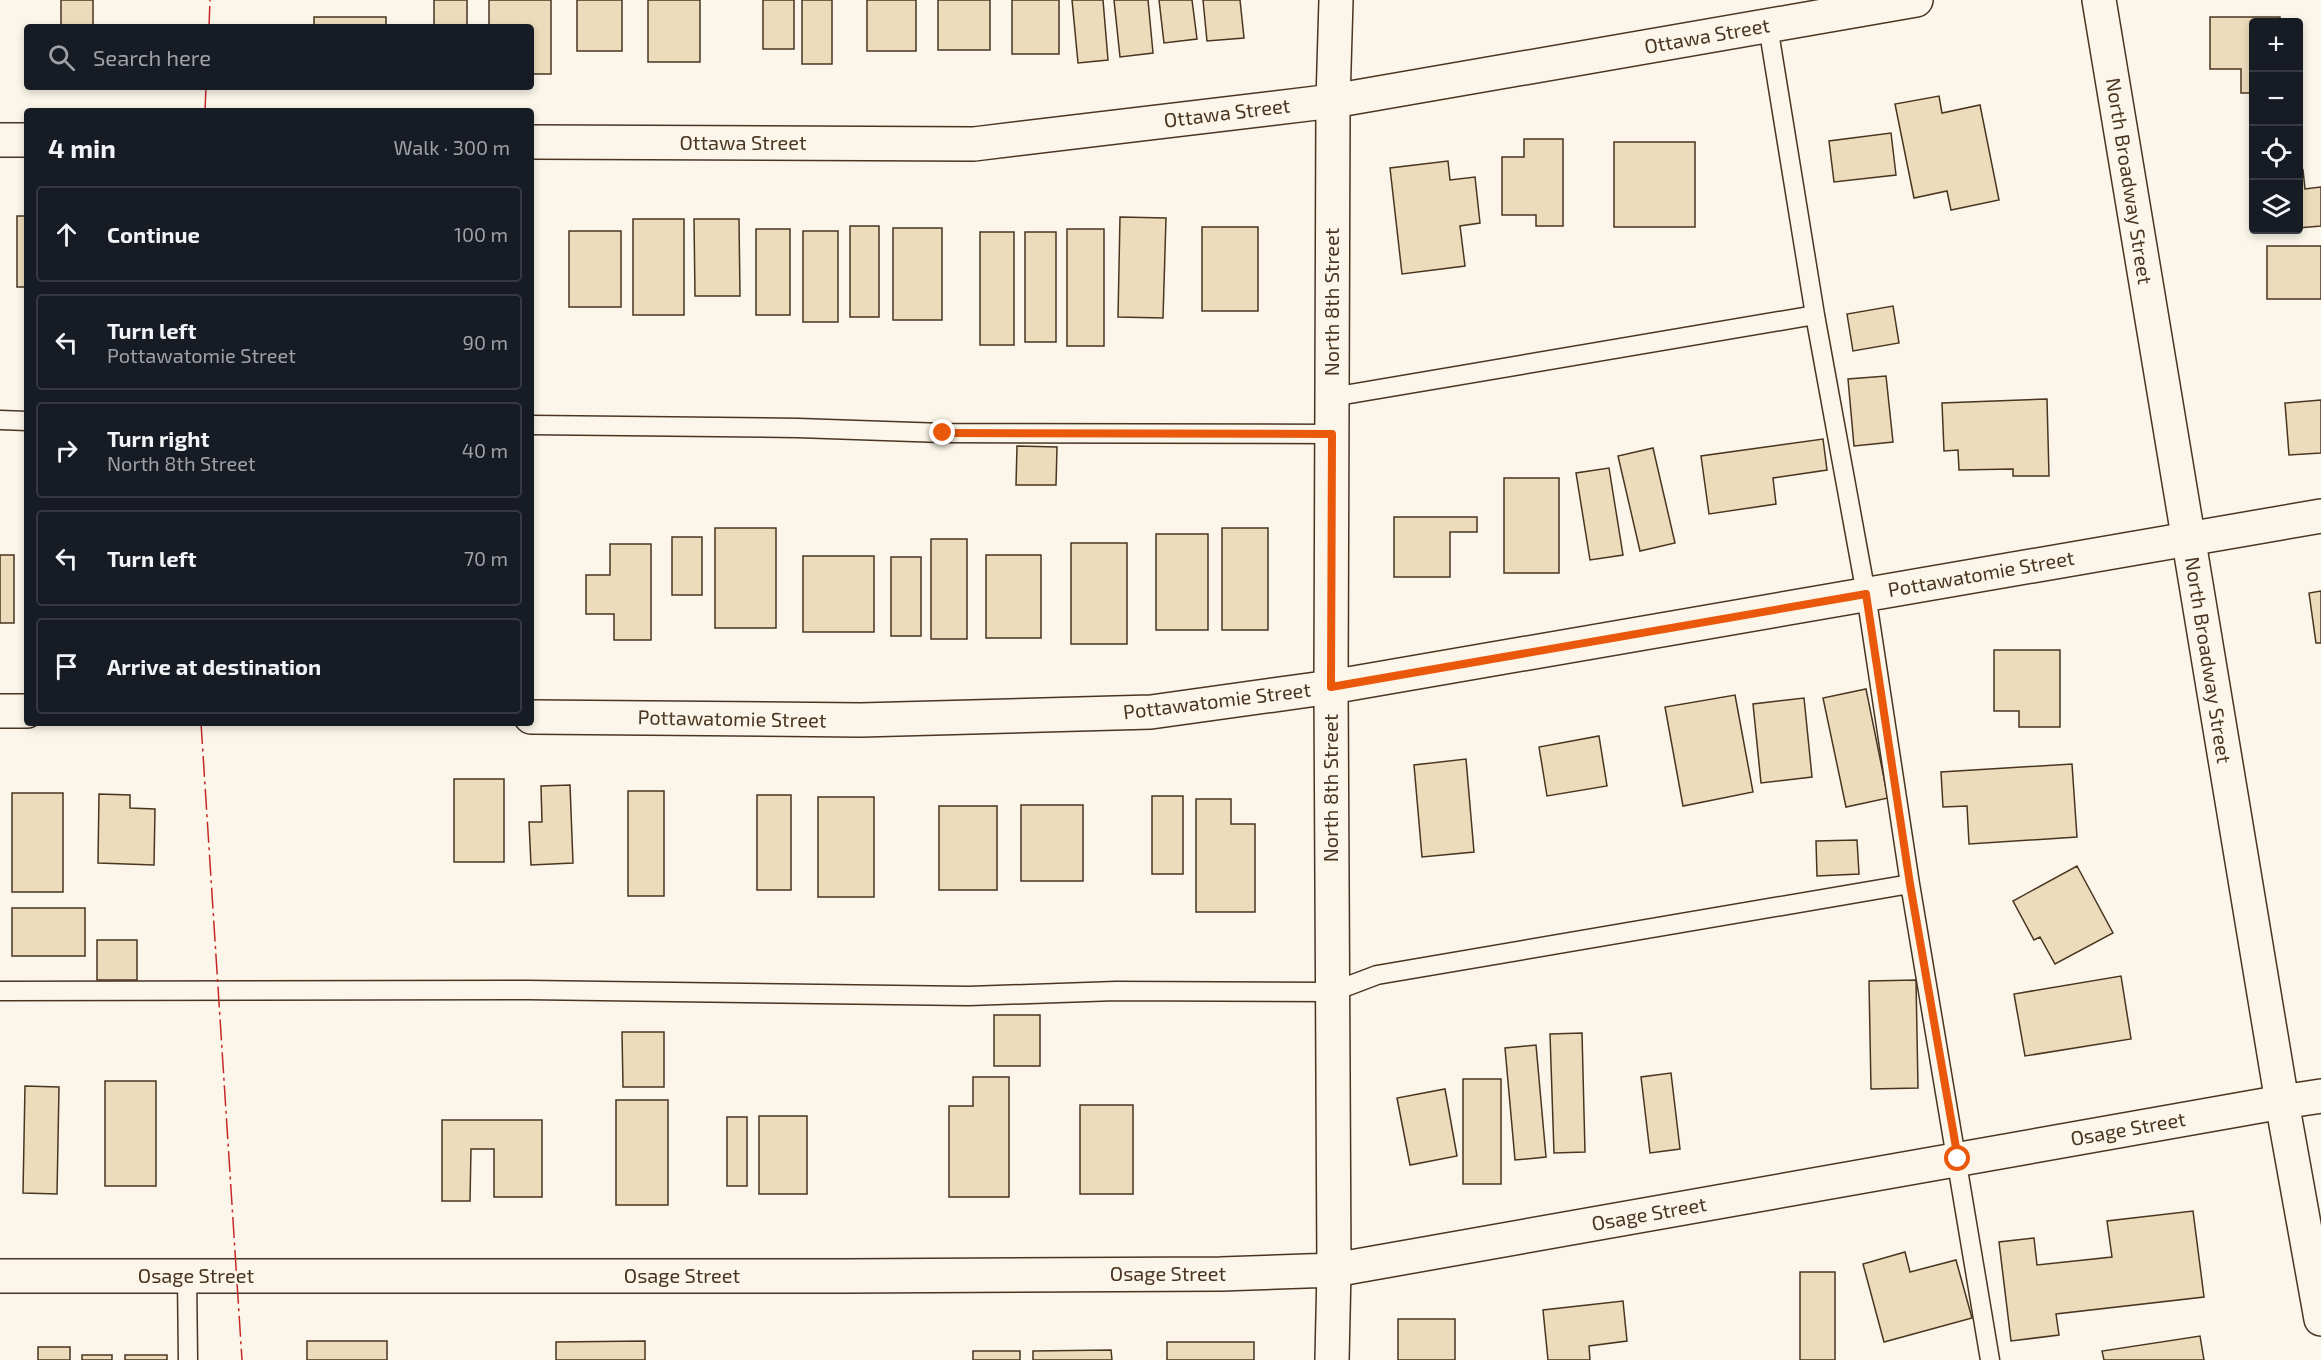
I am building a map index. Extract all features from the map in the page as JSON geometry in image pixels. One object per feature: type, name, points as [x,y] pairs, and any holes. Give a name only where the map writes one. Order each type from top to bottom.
[{"type":"street","name":"North 8th Street","points":[[1332,1360],[1334,1270],[1331,687],[1333,101],[1336,0]]},
{"type":"street","name":"Ottawa Street","points":[[534,142],[974,144],[1333,101],[1916,0]]},
{"type":"street","name":"North Broadway Street","points":[[2099,0],[2282,1102],[2321,1319]]},
{"type":"street","points":[[0,140],[24,140]]},
{"type":"street","name":"Pottawatomie Street","points":[[534,717],[861,720],[1139,712],[1331,687],[2321,516]]},
{"type":"street","points":[[0,711],[24,711]]},
{"type":"street","name":"Osage Street","points":[[0,1276],[1174,1274],[1334,1270],[2321,1096]]},
{"type":"lane","points":[[1768,26],[1815,315],[1866,594],[1910,884],[1990,1360]]},
{"type":"lane","points":[[1332,397],[1815,315]]},
{"type":"lane","points":[[0,420],[24,421]]},
{"type":"lane","points":[[534,424],[798,428],[943,433],[1332,434]]},
{"type":"lane","points":[[0,991],[528,990],[969,996],[1116,991],[1332,993],[1377,975],[1910,884]]},
{"type":"lane","points":[[187,1276],[188,1360]]},
{"type":"building","points":[[61,0],[93,0],[93,24],[61,24]]},
{"type":"building","points":[[434,0],[467,0],[467,24],[434,24]]},
{"type":"building","points":[[489,0],[551,0],[551,74],[534,74],[534,24],[489,24]]},
{"type":"building","points":[[577,0],[622,0],[622,51],[577,51]]},
{"type":"building","points":[[648,0],[700,0],[700,62],[648,62]]},
{"type":"building","points":[[763,0],[794,0],[794,49],[763,49]]},
{"type":"building","points":[[802,0],[832,0],[832,64],[802,64]]},
{"type":"building","points":[[867,0],[916,0],[916,51],[867,51]]},
{"type":"building","points":[[938,0],[990,0],[990,50],[938,50]]},
{"type":"building","points":[[1012,0],[1059,0],[1059,54],[1012,54]]},
{"type":"building","points":[[1072,0],[1103,0],[1108,60],[1078,63]]},
{"type":"building","points":[[1114,0],[1148,0],[1153,53],[1120,57]]},
{"type":"building","points":[[1159,0],[1192,0],[1197,39],[1164,43]]},
{"type":"building","points":[[1203,0],[1240,0],[1244,38],[1207,41]]},
{"type":"building","points":[[314,17],[386,17],[386,24],[314,24]]},
{"type":"building","points":[[2210,17],[2280,17],[2249,18],[2249,93],[2241,93],[2241,69],[2210,69]]},
{"type":"building","points":[[1939,96],[1942,113],[1980,105],[1999,200],[1951,210],[1947,191],[1914,198],[1895,104]]},
{"type":"building","points":[[1891,133],[1896,175],[1834,182],[1829,141]]},
{"type":"building","points":[[1524,139],[1563,139],[1563,226],[1536,226],[1536,215],[1502,215],[1502,157],[1524,157]]},
{"type":"building","points":[[1614,142],[1695,142],[1695,227],[1614,227]]},
{"type":"building","points":[[1448,161],[1450,180],[1475,177],[1480,223],[1460,226],[1465,266],[1402,274],[1390,168]]},
{"type":"building","points":[[2303,170],[2305,189],[2321,187],[2321,226],[2303,228]]},
{"type":"building","points":[[17,216],[24,216],[24,287],[17,287]]},
{"type":"building","points":[[1120,217],[1166,218],[1163,318],[1118,317]]},
{"type":"building","points":[[633,219],[684,219],[684,315],[633,315]]},
{"type":"building","points":[[694,219],[739,219],[740,296],[695,296]]},
{"type":"building","points":[[850,226],[879,226],[879,317],[850,317]]},
{"type":"building","points":[[1202,227],[1258,227],[1258,311],[1202,311]]},
{"type":"building","points":[[893,228],[942,228],[942,320],[893,320]]},
{"type":"building","points":[[756,229],[790,229],[790,315],[756,315]]},
{"type":"building","points":[[1067,229],[1104,229],[1104,346],[1067,346]]},
{"type":"building","points":[[569,231],[621,231],[621,307],[569,307]]},
{"type":"building","points":[[803,231],[838,231],[838,322],[803,322]]},
{"type":"building","points":[[980,232],[1014,232],[1014,345],[980,345]]},
{"type":"building","points":[[1025,232],[1056,232],[1056,342],[1025,342]]},
{"type":"building","points":[[2267,246],[2321,246],[2321,299],[2267,299]]},
{"type":"building","points":[[1893,306],[1899,343],[1853,351],[1847,314]]},
{"type":"building","points":[[1886,376],[1893,442],[1854,446],[1848,379]]},
{"type":"building","points":[[2047,399],[2049,476],[2013,476],[2013,469],[1959,470],[1958,450],[1944,451],[1942,403]]},
{"type":"building","points":[[2321,400],[2321,453],[2289,455],[2285,403]]},
{"type":"building","points":[[1823,439],[1827,470],[1773,478],[1776,504],[1709,514],[1701,456]]},
{"type":"building","points":[[1017,446],[1057,447],[1056,485],[1016,485]]},
{"type":"building","points":[[1653,448],[1675,543],[1640,551],[1618,456]]},
{"type":"building","points":[[1609,468],[1623,555],[1590,560],[1576,473]]},
{"type":"building","points":[[1504,478],[1559,478],[1559,573],[1504,573]]},
{"type":"building","points":[[1394,517],[1477,517],[1477,532],[1450,532],[1450,577],[1394,577]]},
{"type":"building","points":[[715,528],[776,528],[776,628],[715,628]]},
{"type":"building","points":[[1222,528],[1268,528],[1268,630],[1222,630]]},
{"type":"building","points":[[1156,534],[1208,534],[1208,630],[1156,630]]},
{"type":"building","points":[[672,537],[702,537],[702,595],[672,595]]},
{"type":"building","points":[[931,539],[967,539],[967,639],[931,639]]},
{"type":"building","points":[[1071,543],[1127,543],[1127,644],[1071,644]]},
{"type":"building","points":[[610,544],[651,544],[651,640],[614,640],[614,614],[586,614],[586,575],[610,575]]},
{"type":"building","points":[[0,555],[14,555],[14,623],[0,623]]},
{"type":"building","points":[[986,555],[1041,555],[1041,638],[986,638]]},
{"type":"building","points":[[803,556],[874,556],[874,632],[803,632]]},
{"type":"building","points":[[891,557],[921,557],[921,636],[891,636]]},
{"type":"building","points":[[2321,591],[2321,643],[2316,643],[2309,593]]},
{"type":"building","points":[[1994,650],[2060,650],[2060,727],[2019,727],[2019,711],[1994,711]]},
{"type":"building","points":[[1866,689],[1888,798],[1846,807],[1823,698]]},
{"type":"building","points":[[1735,695],[1753,792],[1683,806],[1665,707]]},
{"type":"building","points":[[1804,698],[1812,777],[1761,783],[1753,704]]},
{"type":"building","points":[[1599,736],[1607,786],[1547,796],[1539,747]]},
{"type":"building","points":[[1466,759],[1474,852],[1422,857],[1414,765]]},
{"type":"building","points":[[2072,764],[2077,837],[1969,844],[1967,806],[1943,807],[1941,772]]},
{"type":"building","points":[[454,779],[504,779],[504,862],[454,862]]},
{"type":"building","points":[[570,785],[573,863],[531,865],[529,822],[542,822],[541,786]]},
{"type":"building","points":[[628,791],[664,791],[664,896],[628,896]]},
{"type":"building","points":[[12,793],[63,793],[63,892],[12,892]]},
{"type":"building","points":[[99,794],[130,795],[130,808],[155,809],[154,865],[98,863]]},
{"type":"building","points":[[757,795],[791,795],[791,890],[757,890]]},
{"type":"building","points":[[1152,796],[1183,796],[1183,874],[1152,874]]},
{"type":"building","points":[[818,797],[874,797],[874,897],[818,897]]},
{"type":"building","points":[[1196,799],[1231,799],[1231,824],[1255,824],[1255,912],[1196,912]]},
{"type":"building","points":[[1021,805],[1083,805],[1083,881],[1021,881]]},
{"type":"building","points":[[939,806],[997,806],[997,890],[939,890]]},
{"type":"building","points":[[1857,840],[1859,874],[1817,876],[1816,841]]},
{"type":"building","points":[[2077,866],[2113,933],[2055,964],[2040,937],[2034,940],[2013,901]]},
{"type":"building","points":[[12,908],[85,908],[85,956],[12,956]]},
{"type":"building","points":[[97,940],[137,940],[137,980],[97,980]]},
{"type":"building","points":[[2121,976],[2131,1039],[2025,1056],[2014,994]]},
{"type":"building","points":[[1916,980],[1918,1088],[1871,1089],[1869,981]]},
{"type":"building","points":[[994,1015],[1040,1015],[1040,1066],[994,1066]]},
{"type":"building","points":[[622,1032],[664,1032],[664,1087],[623,1087]]},
{"type":"building","points":[[1582,1033],[1585,1152],[1554,1153],[1550,1034]]},
{"type":"building","points":[[1536,1045],[1546,1157],[1515,1160],[1505,1048]]},
{"type":"building","points":[[1671,1073],[1680,1149],[1650,1153],[1641,1077]]},
{"type":"building","points":[[973,1077],[1009,1077],[1009,1197],[949,1197],[949,1106],[973,1106]]},
{"type":"building","points":[[1463,1079],[1501,1079],[1501,1184],[1463,1184]]},
{"type":"building","points":[[105,1081],[156,1081],[156,1186],[105,1186]]},
{"type":"building","points":[[25,1086],[59,1087],[57,1194],[23,1193]]},
{"type":"building","points":[[1445,1089],[1457,1156],[1410,1165],[1397,1098]]},
{"type":"building","points":[[616,1100],[668,1100],[668,1205],[616,1205]]},
{"type":"building","points":[[1080,1105],[1133,1105],[1133,1194],[1080,1194]]},
{"type":"building","points":[[759,1116],[807,1116],[807,1194],[759,1194]]},
{"type":"building","points":[[727,1117],[747,1117],[747,1186],[727,1186]]},
{"type":"building","points":[[442,1120],[542,1120],[542,1197],[494,1197],[494,1149],[471,1149],[470,1201],[442,1201]]},
{"type":"building","points":[[2193,1211],[2204,1297],[2056,1314],[2059,1335],[2011,1341],[1999,1242],[2034,1238],[2037,1265],[2112,1257],[2107,1221]]},
{"type":"building","points":[[1905,1252],[1910,1272],[1956,1260],[1972,1318],[1884,1342],[1863,1264]]},
{"type":"building","points":[[1800,1272],[1835,1272],[1835,1360],[1800,1360]]},
{"type":"building","points":[[1623,1301],[1627,1341],[1589,1346],[1590,1360],[1548,1360],[1543,1310]]},
{"type":"building","points":[[1398,1319],[1455,1319],[1455,1360],[1398,1360]]},
{"type":"building","points":[[2200,1336],[2204,1360],[2104,1360],[2102,1351]]},
{"type":"building","points":[[307,1341],[387,1341],[387,1360],[307,1360]]},
{"type":"building","points":[[645,1341],[645,1360],[556,1360],[556,1342]]},
{"type":"building","points":[[1167,1342],[1254,1342],[1254,1360],[1167,1360]]},
{"type":"building","points":[[38,1347],[70,1347],[70,1360],[38,1360]]},
{"type":"building","points":[[1111,1350],[1112,1360],[1033,1360],[1033,1351]]},
{"type":"building","points":[[973,1351],[1020,1351],[1020,1360],[973,1360]]},
{"type":"building","points":[[82,1355],[112,1355],[112,1360],[82,1360]]},
{"type":"building","points":[[125,1355],[167,1355],[167,1360],[125,1360]]},
{"type":"power","points":[[209,24],[210,0]]},
{"type":"power","points":[[205,108],[206,90]]},
{"type":"power","points":[[201,726],[242,1360]]},
{"type":"route","points":[[943,433],[1332,434],[1331,687],[1866,594],[1910,884],[1958,1159]]}]
